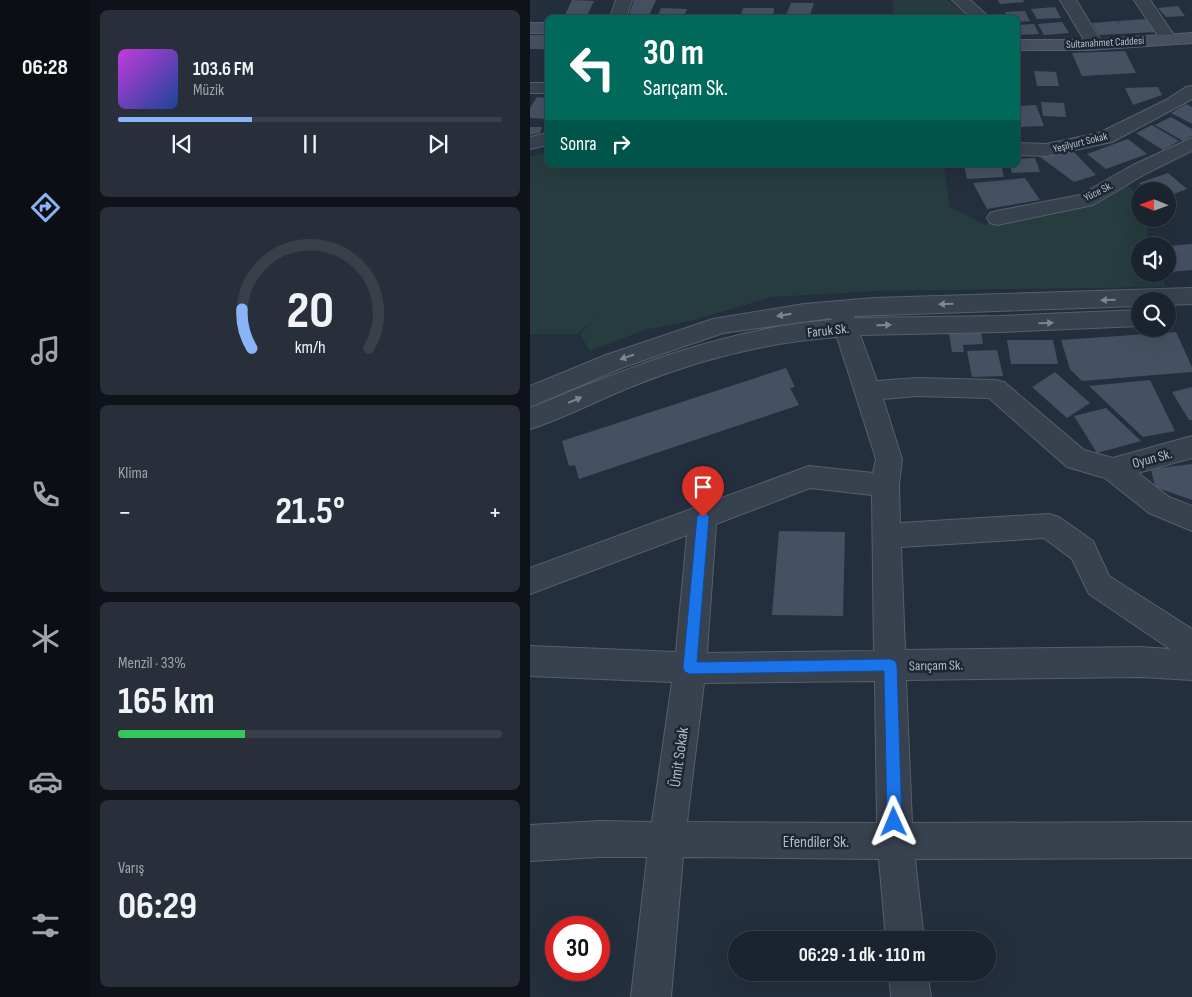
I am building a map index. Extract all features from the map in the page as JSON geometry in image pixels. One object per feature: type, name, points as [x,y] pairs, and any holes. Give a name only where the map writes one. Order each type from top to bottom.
[{"type":"street","points":[[619,15],[624,0]]},
{"type":"street","points":[[960,0],[991,15]]},
{"type":"street","points":[[1068,0],[1095,44]]},
{"type":"street","points":[[1142,0],[1168,38]]},
{"type":"street","points":[[530,28],[545,28]]},
{"type":"street","name":"Sultanahmet Caddesi","points":[[1020,45],[1095,44],[1192,38]]},
{"type":"street","points":[[530,88],[545,88]]},
{"type":"street","name":"Yeşilyurt Sokak","points":[[1020,150],[1046,150],[1105,138],[1172,104],[1192,91]]},
{"type":"street","points":[[530,143],[545,140]]},
{"type":"street","name":"Yüce Sk.","points":[[997,218],[1086,200],[1140,169],[1187,150]]},
{"type":"street","points":[[904,931],[895,841],[885,485],[889,459],[843,318],[1192,296]]},
{"type":"street","points":[[1176,315],[1192,314]]},
{"type":"street","name":"Faruk Sk.","points":[[530,419],[625,380],[724,335],[813,330],[843,318],[876,325],[1073,322],[1131,319]]},
{"type":"street","points":[[530,396],[615,361],[724,335]]},
{"type":"street","points":[[868,391],[917,387],[995,389],[1076,460],[1113,469],[1159,505],[1192,519]]},
{"type":"street","name":"Oyun Sk.","points":[[1113,469],[1192,447]]},
{"type":"street","points":[[530,582],[809,477],[885,485]]},
{"type":"street","name":"Ümit Sokak","points":[[651,997],[667,840],[690,668],[703,517]]},
{"type":"street","points":[[886,536],[1049,526],[1083,550],[1099,585],[1192,646]]},
{"type":"street","name":"Sarıçam Sk.","points":[[530,661],[690,668],[1141,662],[1192,665]]},
{"type":"street","name":"Efendiler Sk.","points":[[530,843],[600,839],[895,841],[1192,840]]},
{"type":"street","points":[[909,981],[911,997]]},
{"type":"green space","points":[[893,0],[947,0],[967,15],[893,15]]},
{"type":"green space","points":[[545,153],[545,167],[944,167],[950,207],[985,225],[1083,205],[1126,184],[1131,189],[1131,228],[1148,228],[1147,237],[1131,237],[1131,282],[1164,282],[1166,287],[878,291],[772,297],[694,320],[644,330],[590,351],[580,334],[601,313],[577,334],[530,334],[530,156]]},
{"type":"building","points":[[572,0],[594,1],[587,15],[565,15]]},
{"type":"building","points":[[634,0],[656,0],[649,15],[629,15]]},
{"type":"building","points":[[998,0],[1023,0],[1024,2],[1000,4]]},
{"type":"building","points":[[791,3],[814,3],[810,15],[786,15]]},
{"type":"building","points":[[1178,6],[1185,16],[1166,17],[1158,8]]},
{"type":"building","points":[[1055,7],[1061,18],[1037,19],[1031,9]]},
{"type":"building","points":[[661,8],[687,9],[684,15],[658,15]]},
{"type":"building","points":[[743,8],[774,8],[773,15],[741,15]]},
{"type":"building","points":[[1025,11],[1030,21],[1020,22],[1020,15],[1006,15],[1005,12]]},
{"type":"building","points":[[1147,19],[1156,32],[1099,35],[1092,23],[1117,21],[1121,27],[1118,21]]},
{"type":"building","points":[[1062,22],[1069,33],[1044,35],[1038,24]]},
{"type":"building","points":[[1034,24],[1039,34],[1020,35],[1020,25]]},
{"type":"building","points":[[530,35],[545,35],[545,49],[530,49]]},
{"type":"building","points":[[1125,51],[1136,73],[1082,76],[1072,53]]},
{"type":"building","points":[[1034,71],[1056,72],[1059,86],[1037,86]]},
{"type":"building","points":[[1158,87],[1162,95],[1133,105],[1125,88]]},
{"type":"building","points":[[537,97],[545,98],[545,119],[530,118],[530,108]]},
{"type":"building","points":[[1041,102],[1064,103],[1066,117],[1043,116]]},
{"type":"building","points":[[1186,104],[1192,107],[1192,124],[1171,113]]},
{"type":"building","points":[[1036,105],[1044,126],[1020,127],[1020,106]]},
{"type":"building","points":[[1171,117],[1192,129],[1192,136],[1183,141],[1155,125]]},
{"type":"building","points":[[1152,125],[1179,141],[1163,150],[1136,133]]},
{"type":"building","points":[[530,127],[542,127],[540,133],[530,135]]},
{"type":"building","points":[[1128,139],[1147,154],[1106,169],[1087,154]]},
{"type":"building","points":[[1071,149],[1096,175],[1074,182],[1040,157]]},
{"type":"building","points":[[1035,158],[1040,172],[1012,173],[1010,167],[1020,167],[1020,159]]},
{"type":"building","points":[[964,167],[1002,167],[1004,177],[967,179]]},
{"type":"building","points":[[1168,173],[1187,189],[1176,193],[1176,182],[1142,182]]},
{"type":"building","points":[[1025,178],[1040,200],[987,209],[973,183]]},
{"type":"building","points":[[1192,244],[1192,270],[1176,271],[1176,245]]},
{"type":"building","points":[[981,332],[983,344],[963,345],[964,352],[952,352],[949,334]]},
{"type":"building","points":[[1176,332],[1192,367],[1192,372],[1082,381],[1070,369],[1061,340],[1131,335],[1131,337],[1176,337]]},
{"type":"building","points":[[1007,340],[1053,340],[1058,364],[1011,364]]},
{"type":"building","points":[[997,350],[1003,376],[972,377],[967,351]]},
{"type":"building","points":[[786,368],[795,387],[790,388],[799,405],[579,479],[575,465],[569,466],[562,441]]},
{"type":"building","points":[[1055,372],[1090,403],[1067,418],[1032,387]]},
{"type":"building","points":[[1150,380],[1175,431],[1143,437],[1089,386]]},
{"type":"building","points":[[1192,387],[1192,420],[1189,420],[1172,392]]},
{"type":"building","points":[[1106,408],[1141,441],[1097,453],[1074,416]]},
{"type":"building","points":[[1192,464],[1192,500],[1155,487],[1151,469]]},
{"type":"building","points":[[779,531],[845,532],[843,616],[772,615]]},
{"type":"route","points":[[703,517],[690,668],[890,665],[894,822]]}]
